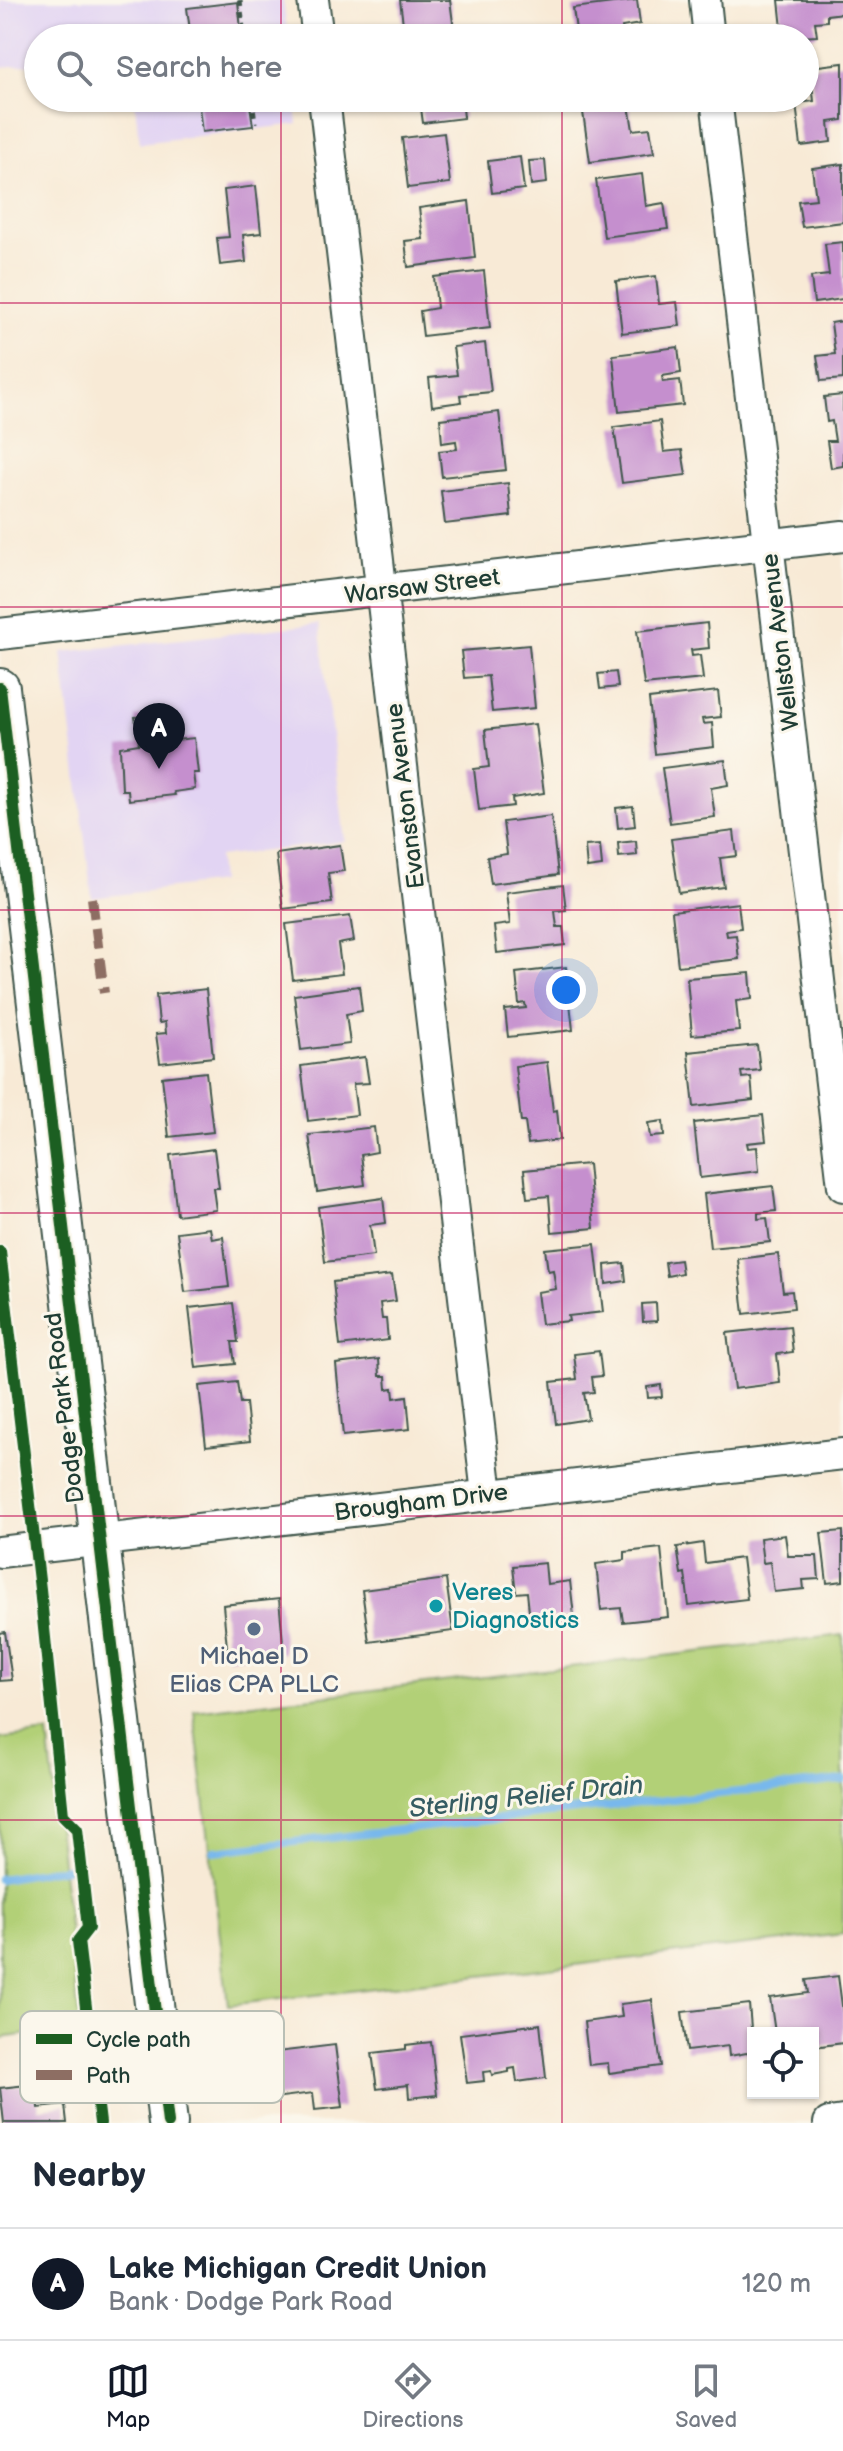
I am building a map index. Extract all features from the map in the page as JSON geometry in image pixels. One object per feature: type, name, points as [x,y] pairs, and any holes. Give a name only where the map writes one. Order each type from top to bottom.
[{"type":"street","points":[[313,0],[316,24]]},
{"type":"street","points":[[705,0],[708,24]]},
{"type":"street","name":"Evanston Avenue","points":[[326,112],[487,1494]]},
{"type":"street","name":"Wellston Avenue","points":[[718,112],[843,1186]]},
{"type":"street","name":"Warsaw Street","points":[[0,634],[843,536]]},
{"type":"street","name":"Dodge Park Road","points":[[0,688],[155,2011]]},
{"type":"street","name":"Brougham Drive","points":[[0,1552],[843,1454]]},
{"type":"street","name":"Dodge Park Road","points":[[166,2103],[168,2123]]},
{"type":"street","points":[[829,2123],[843,2121]]},
{"type":"path","points":[[240,0],[243,24]]},
{"type":"path","points":[[254,112],[255,123]]},
{"type":"shaded area","points":[[0,0],[283,0],[286,24],[24,24],[24,65],[0,67]]},
{"type":"shaded area","points":[[136,112],[297,112],[298,124],[140,143]]},
{"type":"shaded area","points":[[319,624],[345,841],[218,857],[220,882],[92,898],[62,652]]},
{"type":"green space","name":"Sterling Relief Drain","points":[[843,1635],[843,1934],[228,2005],[194,1711]]},
{"type":"green space","points":[[48,1733],[78,2011],[20,2011],[20,2035],[0,2038],[0,1739]]},
{"type":"building","points":[[400,0],[450,0],[453,24],[403,24]]},
{"type":"building","points":[[637,0],[640,24],[575,24],[573,8]]},
{"type":"building","points":[[779,0],[843,0],[843,13],[827,15],[827,21],[782,24]]},
{"type":"building","points":[[238,2],[240,24],[189,24],[187,8]]},
{"type":"building","points":[[843,63],[843,120],[829,122],[831,142],[801,146],[797,112],[819,112],[819,66]]},
{"type":"building","points":[[200,112],[251,112],[253,126],[202,132]]},
{"type":"building","points":[[422,112],[463,112],[464,118],[423,123]]},
{"type":"building","points":[[583,112],[630,112],[633,130],[650,128],[654,153],[590,162]]},
{"type":"building","points":[[444,133],[450,183],[408,188],[402,138]]},
{"type":"building","points":[[520,157],[524,189],[492,193],[488,161]]},
{"type":"building","points":[[545,160],[547,183],[531,185],[529,161]]},
{"type":"building","points":[[843,164],[843,222],[802,227],[798,201],[816,199],[812,168]]},
{"type":"building","points":[[642,174],[646,206],[664,203],[668,229],[604,237],[596,180]]},
{"type":"building","points":[[256,186],[261,233],[243,235],[246,262],[220,265],[217,238],[229,237],[224,190]]},
{"type":"building","points":[[469,201],[475,258],[408,267],[405,241],[423,239],[419,208]]},
{"type":"building","points":[[843,242],[843,299],[814,303],[811,277],[829,275],[825,244]]},
{"type":"building","points":[[484,271],[490,328],[423,336],[420,311],[437,308],[434,277]]},
{"type":"building","points":[[656,276],[659,304],[677,302],[680,326],[622,333],[616,281]]},
{"type":"building","points":[[843,321],[843,379],[821,381],[817,356],[835,354],[831,323]]},
{"type":"building","points":[[485,343],[491,392],[460,395],[461,402],[432,406],[429,378],[457,375],[453,347]]},
{"type":"building","points":[[678,347],[681,373],[662,376],[663,382],[680,380],[683,405],[619,412],[613,355]]},
{"type":"building","points":[[843,395],[843,466],[831,468],[827,441],[835,441],[832,421],[827,422],[824,397]]},
{"type":"building","points":[[499,412],[506,470],[442,477],[439,451],[457,449],[456,441],[442,443],[440,419]]},
{"type":"building","points":[[660,421],[664,452],[682,450],[686,475],[622,483],[614,427]]},
{"type":"building","points":[[508,483],[511,516],[445,524],[441,491]]},
{"type":"building","points":[[707,623],[709,648],[691,650],[692,656],[700,655],[703,679],[644,685],[637,631]]},
{"type":"building","points":[[529,645],[535,708],[492,712],[488,676],[464,678],[461,651]]},
{"type":"building","points":[[616,672],[618,687],[600,689],[598,674]]},
{"type":"building","points":[[718,691],[721,717],[702,719],[703,724],[712,723],[714,747],[655,754],[649,699]]},
{"type":"building","points":[[164,715],[167,741],[194,738],[198,773],[193,773],[195,789],[174,792],[175,795],[129,800],[128,790],[122,790],[120,747],[139,744],[135,717]]},
{"type":"building","points":[[535,724],[544,793],[512,798],[513,806],[479,810],[474,769],[489,767],[485,730]]},
{"type":"building","points":[[725,760],[728,785],[711,788],[715,817],[670,823],[662,768]]},
{"type":"building","points":[[633,806],[635,826],[618,828],[616,808]]},
{"type":"building","points":[[551,816],[558,875],[491,884],[487,857],[507,854],[503,822]]},
{"type":"building","points":[[734,831],[737,856],[720,858],[724,887],[679,893],[671,839]]},
{"type":"building","points":[[636,841],[637,855],[619,857],[618,843]]},
{"type":"building","points":[[340,845],[344,871],[328,873],[332,903],[283,909],[276,854]]},
{"type":"building","points":[[600,845],[602,866],[587,868],[585,846]]},
{"type":"building","points":[[563,885],[566,910],[555,911],[557,927],[563,927],[565,945],[497,953],[494,926],[510,924],[506,892]]},
{"type":"building","points":[[738,903],[741,928],[726,930],[727,936],[736,935],[739,959],[678,966],[672,911]]},
{"type":"building","points":[[350,916],[354,941],[338,944],[342,974],[293,980],[286,924]]},
{"type":"building","points":[[566,967],[573,1030],[508,1037],[505,1010],[526,1008],[525,1003],[519,1004],[516,973]]},
{"type":"building","points":[[750,973],[752,999],[736,1001],[739,1031],[692,1035],[687,978]]},
{"type":"building","points":[[359,986],[362,1011],[346,1014],[350,1044],[301,1050],[294,995]]},
{"type":"building","points":[[206,989],[213,1057],[160,1063],[156,1034],[166,1033],[165,1022],[159,1023],[156,995]]},
{"type":"building","points":[[757,1045],[760,1070],[741,1072],[742,1078],[751,1077],[753,1100],[694,1107],[688,1052]]},
{"type":"building","points":[[365,1057],[369,1083],[353,1084],[357,1115],[308,1121],[301,1066]]},
{"type":"building","points":[[547,1062],[560,1140],[528,1144],[525,1122],[521,1122],[515,1066]]},
{"type":"building","points":[[206,1072],[213,1132],[169,1137],[162,1077]]},
{"type":"building","points":[[763,1115],[766,1141],[747,1143],[748,1148],[757,1147],[759,1171],[700,1178],[694,1123]]},
{"type":"building","points":[[663,1121],[664,1136],[650,1137],[648,1123]]},
{"type":"building","points":[[374,1127],[377,1152],[361,1155],[365,1185],[317,1192],[309,1135]]},
{"type":"building","points":[[214,1149],[219,1188],[213,1188],[216,1210],[177,1215],[170,1155]]},
{"type":"building","points":[[588,1164],[594,1228],[552,1232],[549,1196],[527,1198],[524,1170]]},
{"type":"building","points":[[773,1186],[776,1211],[758,1213],[758,1219],[767,1218],[770,1242],[710,1248],[704,1194]]},
{"type":"building","points":[[383,1198],[386,1223],[370,1225],[374,1256],[325,1262],[318,1207]]},
{"type":"building","points":[[210,1228],[212,1239],[223,1237],[229,1287],[185,1292],[177,1232]]},
{"type":"building","points":[[595,1244],[603,1312],[568,1316],[569,1321],[541,1324],[537,1292],[556,1289],[553,1270],[548,1271],[545,1249]]},
{"type":"building","points":[[778,1254],[783,1292],[792,1291],[794,1308],[744,1314],[738,1259]]},
{"type":"building","points":[[680,1260],[682,1273],[667,1276],[665,1262]]},
{"type":"building","points":[[624,1263],[626,1281],[606,1284],[605,1265]]},
{"type":"building","points":[[392,1275],[396,1301],[380,1303],[382,1319],[386,1319],[388,1340],[340,1346],[333,1282]]},
{"type":"building","points":[[233,1303],[238,1342],[232,1342],[235,1364],[196,1368],[189,1308]]},
{"type":"building","points":[[656,1303],[657,1321],[643,1322],[642,1304]]},
{"type":"building","points":[[790,1326],[793,1352],[777,1354],[780,1383],[734,1389],[727,1333]]},
{"type":"building","points":[[599,1351],[602,1376],[592,1377],[594,1392],[584,1393],[588,1419],[556,1424],[551,1382],[577,1379],[574,1354]]},
{"type":"building","points":[[379,1359],[380,1376],[386,1376],[387,1389],[393,1388],[394,1398],[407,1396],[410,1429],[343,1436],[336,1364]]},
{"type":"building","points":[[237,1382],[240,1403],[246,1403],[250,1441],[206,1446],[199,1386]]},
{"type":"building","points":[[661,1385],[662,1397],[648,1398],[647,1387]]},
{"type":"building","points":[[843,1531],[843,1581],[827,1583],[821,1533]]},
{"type":"building","points":[[785,1535],[788,1556],[817,1556],[819,1579],[803,1580],[804,1589],[774,1592],[770,1562],[763,1563],[760,1538]]},
{"type":"building","points":[[703,1543],[705,1563],[742,1558],[747,1599],[689,1606],[685,1573],[681,1574],[677,1547]]},
{"type":"building","points":[[661,1548],[668,1617],[623,1622],[621,1608],[601,1610],[596,1564],[625,1560],[625,1552]]},
{"type":"building","points":[[545,1563],[547,1584],[570,1581],[574,1616],[530,1621],[527,1592],[516,1593],[513,1566]]},
{"type":"building","points":[[446,1579],[453,1631],[369,1642],[362,1590]]},
{"type":"building","name":"Michael D Elias CPA PLLC","points":[[279,1599],[284,1653],[228,1658],[223,1605]]},
{"type":"building","points":[[5,1632],[12,1680],[0,1681],[0,1633]]},
{"type":"building","points":[[838,1976],[843,2043],[819,2046],[819,2027],[774,2027],[770,1998],[808,1993],[806,1980]]},
{"type":"building","points":[[652,2000],[661,2066],[609,2073],[608,2063],[589,2065],[584,2022],[622,2017],[620,2004]]},
{"type":"building","points":[[749,2004],[751,2027],[747,2027],[747,2053],[729,2056],[728,2046],[687,2051],[682,2012]]},
{"type":"building","points":[[540,2024],[546,2078],[517,2082],[515,2068],[492,2075],[491,2071],[483,2072],[484,2081],[467,2083],[460,2034]]},
{"type":"building","points":[[431,2042],[437,2095],[409,2098],[408,2085],[377,2089],[372,2053]]},
{"type":"building","points":[[335,2045],[343,2107],[315,2110],[313,2093],[284,2097],[284,2051]]},
{"type":"building","points":[[20,2086],[20,2103],[38,2103],[39,2108],[65,2105],[67,2123],[4,2123],[0,2088]]},
{"type":"waterway","name":"Sterling Relief Drain","points":[[214,1851],[843,1780]]},
{"type":"waterway","name":"Sterling Relief Drain","points":[[0,1879],[66,1868]]},
{"type":"marked path","points":[[92,898],[104,993]]},
{"type":"cycle path","points":[[0,688],[155,2011]]},
{"type":"cycle path","points":[[0,1252],[63,1815],[77,1829],[88,1928],[78,1941],[86,2011]]},
{"type":"cycle path","points":[[98,2103],[100,2123]]},
{"type":"cycle path","points":[[166,2103],[168,2123]]},
{"type":"place","name":"Lake Michigan Credit Union","points":[[159,769]]},
{"type":"place","name":"Veres Diagnostics","points":[[436,1606]]},
{"type":"place","name":"Michael D Elias CPA PLLC","points":[[254,1629]]}]
